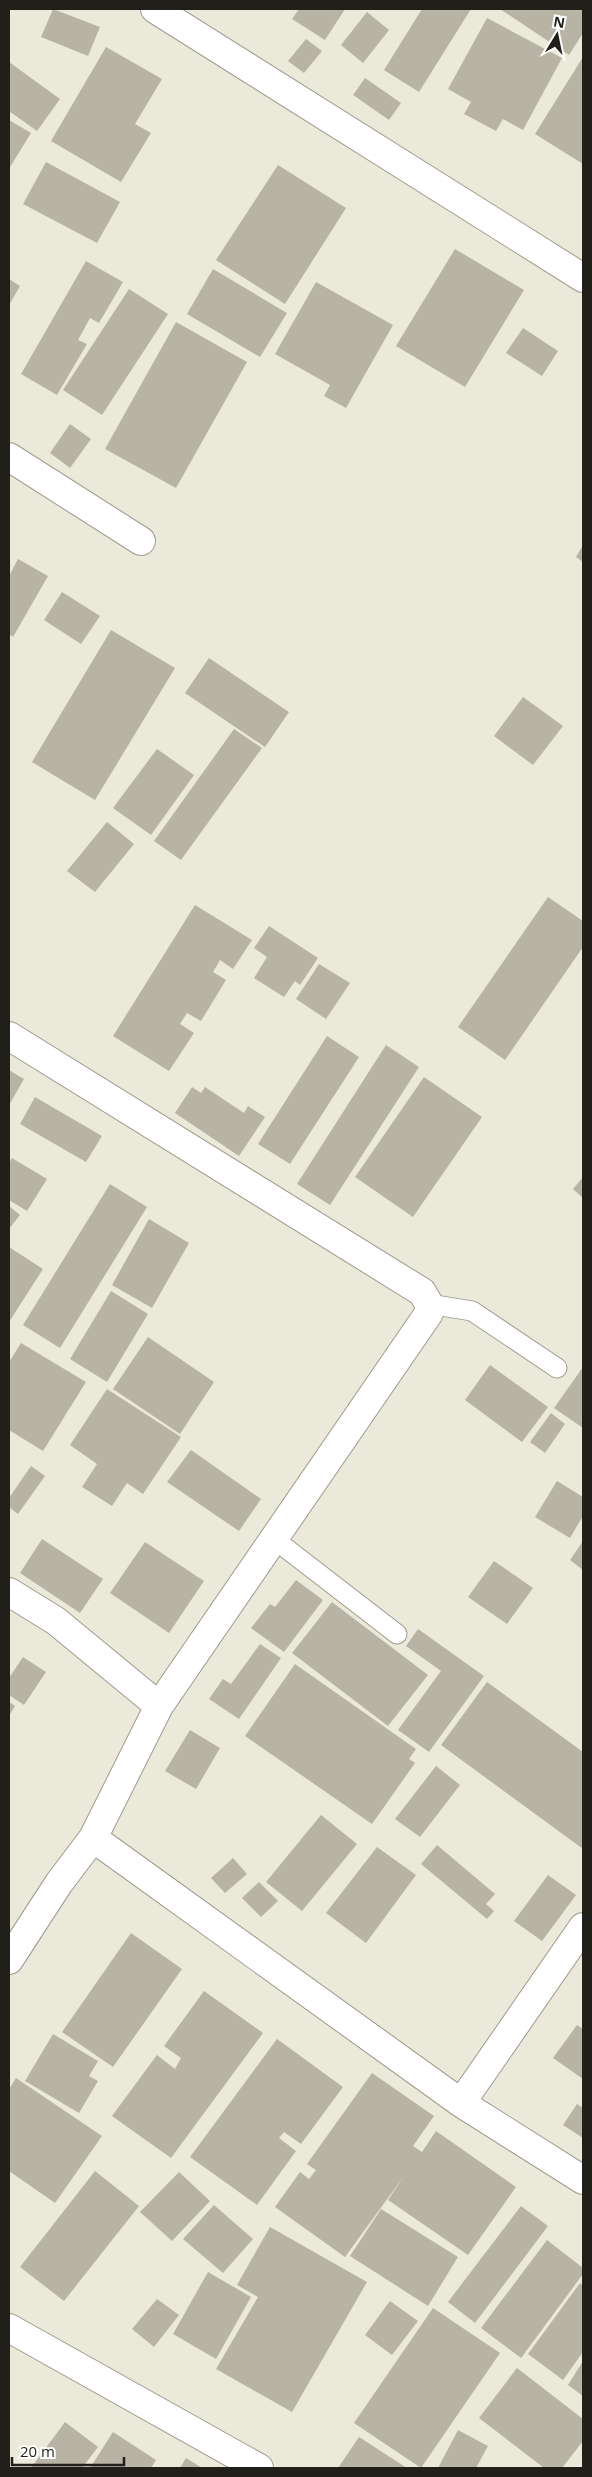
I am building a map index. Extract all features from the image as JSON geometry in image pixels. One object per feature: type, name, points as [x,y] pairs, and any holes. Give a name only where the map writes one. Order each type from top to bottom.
[{"type":"street","points":[[155,9],[583,278]]},
{"type":"street","points":[[9,457],[141,540]]},
{"type":"street","points":[[9,1036],[422,1292],[430,1304],[429,1313],[159,1706],[93,1838],[59,1883],[9,1960]]},
{"type":"street","points":[[9,1592],[56,1621],[159,1706]]},
{"type":"street","points":[[93,1838],[461,2103],[583,2180]]},
{"type":"street","points":[[461,2103],[583,1926]]},
{"type":"street","points":[[9,2328],[259,2468]]},
{"type":"lane","points":[[430,1304],[472,1312],[557,1368]]},
{"type":"lane","points":[[274,1539],[397,1634]]},
{"type":"building","points":[[53,9],[100,27],[88,56],[41,37]]},
{"type":"building","points":[[299,9],[345,9],[325,40],[292,19]]},
{"type":"building","points":[[422,9],[471,9],[419,92],[384,70]]},
{"type":"building","points":[[500,9],[583,9],[583,33],[569,55]]},
{"type":"building","points":[[367,12],[389,30],[363,63],[341,45]]},
{"type":"building","points":[[487,18],[562,58],[523,130],[503,119],[496,131],[464,114],[471,102],[448,89]]},
{"type":"building","points":[[306,39],[322,51],[304,73],[288,61]]},
{"type":"building","points":[[106,47],[162,79],[135,124],[151,133],[121,182],[51,141]]},
{"type":"building","points":[[583,57],[583,164],[535,134]]},
{"type":"building","points":[[9,62],[60,99],[37,131],[9,111]]},
{"type":"building","points":[[365,78],[401,103],[389,120],[353,95]]},
{"type":"building","points":[[9,120],[31,133],[10,167],[9,167]]},
{"type":"building","points":[[46,162],[120,202],[97,243],[23,204]]},
{"type":"building","points":[[278,165],[346,208],[285,304],[216,260]]},
{"type":"building","points":[[455,249],[524,290],[465,387],[396,346]]},
{"type":"building","points":[[86,261],[123,282],[99,323],[90,318],[78,340],[87,344],[57,395],[21,374]]},
{"type":"building","points":[[213,269],[287,313],[260,357],[187,314]]},
{"type":"building","points":[[9,279],[20,286],[9,305]]},
{"type":"building","points":[[316,282],[393,325],[346,408],[324,396],[330,385],[275,354]]},
{"type":"building","points":[[129,289],[168,314],[102,415],[63,390]]},
{"type":"building","points":[[176,322],[247,362],[176,488],[105,449]]},
{"type":"building","points":[[523,328],[558,351],[542,376],[506,353]]},
{"type":"building","points":[[70,424],[91,439],[70,468],[50,453]]},
{"type":"building","points":[[583,545],[583,562],[576,557]]},
{"type":"building","points":[[18,559],[48,576],[13,637],[9,634],[9,576]]},
{"type":"building","points":[[62,592],[100,616],[81,644],[44,620]]},
{"type":"building","points":[[111,630],[175,668],[95,800],[32,762]]},
{"type":"building","points":[[209,658],[289,712],[265,747],[185,693]]},
{"type":"building","points":[[523,697],[563,726],[533,765],[494,736]]},
{"type":"building","points":[[234,729],[262,748],[181,860],[154,841]]},
{"type":"building","points":[[157,749],[194,775],[151,835],[113,808]]},
{"type":"building","points":[[107,822],[134,844],[95,892],[67,871]]},
{"type":"building","points":[[548,897],[583,921],[583,947],[505,1060],[458,1027]]},
{"type":"building","points":[[195,905],[252,940],[233,969],[220,960],[213,972],[226,980],[201,1021],[187,1013],[180,1024],[194,1033],[169,1071],[113,1036]]},
{"type":"building","points":[[269,926],[318,958],[300,985],[295,981],[284,997],[254,978],[267,957],[254,948]]},
{"type":"building","points":[[319,964],[350,983],[326,1019],[296,999]]},
{"type":"building","points":[[327,1036],[359,1057],[290,1164],[258,1144]]},
{"type":"building","points":[[386,1045],[419,1067],[330,1205],[297,1184]]},
{"type":"building","points":[[9,1070],[24,1079],[9,1105]]},
{"type":"building","points":[[424,1077],[482,1117],[413,1217],[355,1177]]},
{"type":"building","points":[[192,1087],[201,1093],[205,1087],[244,1113],[248,1106],[265,1117],[239,1156],[175,1113]]},
{"type":"building","points":[[35,1097],[102,1136],[86,1162],[20,1124]]},
{"type":"building","points":[[12,1158],[47,1179],[27,1211],[9,1200],[9,1163]]},
{"type":"building","points":[[583,1177],[583,1198],[573,1189]]},
{"type":"building","points":[[110,1184],[147,1207],[60,1348],[23,1325]]},
{"type":"building","points":[[9,1206],[20,1215],[9,1229]]},
{"type":"building","points":[[149,1219],[189,1243],[152,1308],[112,1285]]},
{"type":"building","points":[[9,1247],[43,1269],[9,1322]]},
{"type":"building","points":[[111,1291],[148,1314],[107,1382],[70,1359]]},
{"type":"building","points":[[148,1337],[214,1382],[180,1434],[113,1389]]},
{"type":"building","points":[[21,1343],[86,1382],[43,1451],[9,1430],[9,1362]]},
{"type":"building","points":[[490,1365],[548,1407],[522,1442],[465,1400]]},
{"type":"building","points":[[583,1367],[583,1428],[554,1408]]},
{"type":"building","points":[[107,1389],[181,1437],[143,1494],[127,1483],[112,1506],[82,1487],[97,1464],[70,1445]]},
{"type":"building","points":[[551,1413],[565,1424],[545,1453],[530,1442]]},
{"type":"building","points":[[191,1450],[261,1499],[239,1531],[167,1482]]},
{"type":"building","points":[[31,1466],[45,1476],[18,1514],[9,1507],[9,1498]]},
{"type":"building","points":[[557,1481],[583,1497],[583,1516],[570,1538],[535,1517]]},
{"type":"building","points":[[42,1539],[103,1579],[80,1613],[20,1573]]},
{"type":"building","points":[[583,1541],[583,1570],[570,1560]]},
{"type":"building","points":[[145,1542],[204,1581],[169,1633],[110,1593]]},
{"type":"building","points":[[494,1561],[533,1588],[507,1624],[468,1597]]},
{"type":"building","points":[[296,1580],[323,1600],[284,1652],[251,1628],[270,1604],[275,1607]]},
{"type":"building","points":[[332,1602],[428,1675],[388,1726],[292,1653]]},
{"type":"building","points":[[418,1629],[484,1676],[429,1752],[398,1730],[441,1671],[406,1646]]},
{"type":"building","points":[[260,1644],[281,1658],[239,1719],[209,1699],[223,1679],[231,1684]]},
{"type":"building","points":[[23,1657],[46,1672],[24,1705],[9,1695],[9,1678]]},
{"type":"building","points":[[295,1664],[416,1749],[409,1759],[415,1763],[372,1824],[245,1736]]},
{"type":"building","points":[[487,1682],[583,1752],[583,1849],[441,1745]]},
{"type":"building","points":[[9,1702],[15,1706],[9,1716]]},
{"type":"building","points":[[190,1730],[220,1748],[196,1789],[165,1771]]},
{"type":"building","points":[[436,1766],[460,1785],[420,1837],[395,1819]]},
{"type":"building","points":[[321,1815],[357,1844],[302,1911],[266,1882]]},
{"type":"building","points":[[437,1845],[495,1894],[486,1904],[494,1911],[487,1919],[421,1864]]},
{"type":"building","points":[[377,1847],[416,1875],[366,1943],[326,1913]]},
{"type":"building","points":[[233,1858],[247,1874],[225,1893],[211,1878]]},
{"type":"building","points":[[548,1875],[576,1895],[542,1941],[514,1921]]},
{"type":"building","points":[[259,1882],[278,1901],[261,1917],[242,1898]]},
{"type":"building","points":[[131,1933],[182,1969],[113,2067],[62,2032]]},
{"type":"building","points":[[204,1991],[263,2033],[171,2158],[112,2116],[157,2055],[175,2069],[181,2058],[164,2046]]},
{"type":"building","points":[[577,2025],[583,2029],[583,2079],[553,2058]]},
{"type":"building","points":[[53,2034],[98,2061],[89,2076],[98,2081],[79,2113],[25,2081]]},
{"type":"building","points":[[277,2039],[343,2087],[301,2144],[284,2132],[279,2138],[296,2151],[257,2205],[190,2157]]},
{"type":"building","points":[[372,2073],[434,2116],[413,2146],[422,2152],[436,2131],[516,2187],[468,2255],[388,2200],[404,2176],[345,2257],[275,2207],[300,2172],[309,2179],[316,2170],[307,2164]]},
{"type":"building","points":[[16,2078],[102,2136],[55,2203],[9,2171],[9,2089]]},
{"type":"building","points":[[577,2104],[583,2108],[583,2138],[563,2125]]},
{"type":"building","points":[[95,2171],[139,2206],[64,2301],[20,2267]]},
{"type":"building","points":[[179,2172],[210,2201],[172,2241],[140,2212]]},
{"type":"building","points":[[214,2205],[253,2239],[223,2273],[183,2239]]},
{"type":"building","points":[[521,2206],[548,2226],[475,2323],[448,2302]]},
{"type":"building","points":[[381,2209],[458,2257],[428,2306],[350,2256]]},
{"type":"building","points":[[270,2227],[367,2282],[292,2412],[216,2369],[258,2297],[237,2285]]},
{"type":"building","points":[[547,2240],[583,2268],[583,2274],[521,2358],[481,2328]]},
{"type":"building","points":[[208,2272],[251,2297],[216,2359],[173,2334]]},
{"type":"building","points":[[580,2283],[583,2286],[583,2352],[563,2380],[528,2354]]},
{"type":"building","points":[[157,2299],[179,2315],[154,2347],[132,2329]]},
{"type":"building","points":[[390,2301],[418,2321],[392,2355],[365,2335]]},
{"type":"building","points":[[433,2308],[500,2353],[421,2468],[354,2423]]},
{"type":"building","points":[[583,2361],[583,2396],[568,2385]]},
{"type":"building","points":[[517,2368],[583,2419],[583,2441],[562,2468],[544,2468],[479,2418]]},
{"type":"building","points":[[65,2422],[98,2447],[82,2468],[31,2468]]},
{"type":"building","points":[[458,2430],[488,2446],[476,2468],[438,2468]]},
{"type":"building","points":[[113,2432],[156,2460],[151,2468],[90,2468]]},
{"type":"building","points":[[359,2437],[407,2468],[338,2468]]},
{"type":"building","points":[[186,2458],[202,2468],[180,2468]]}]
